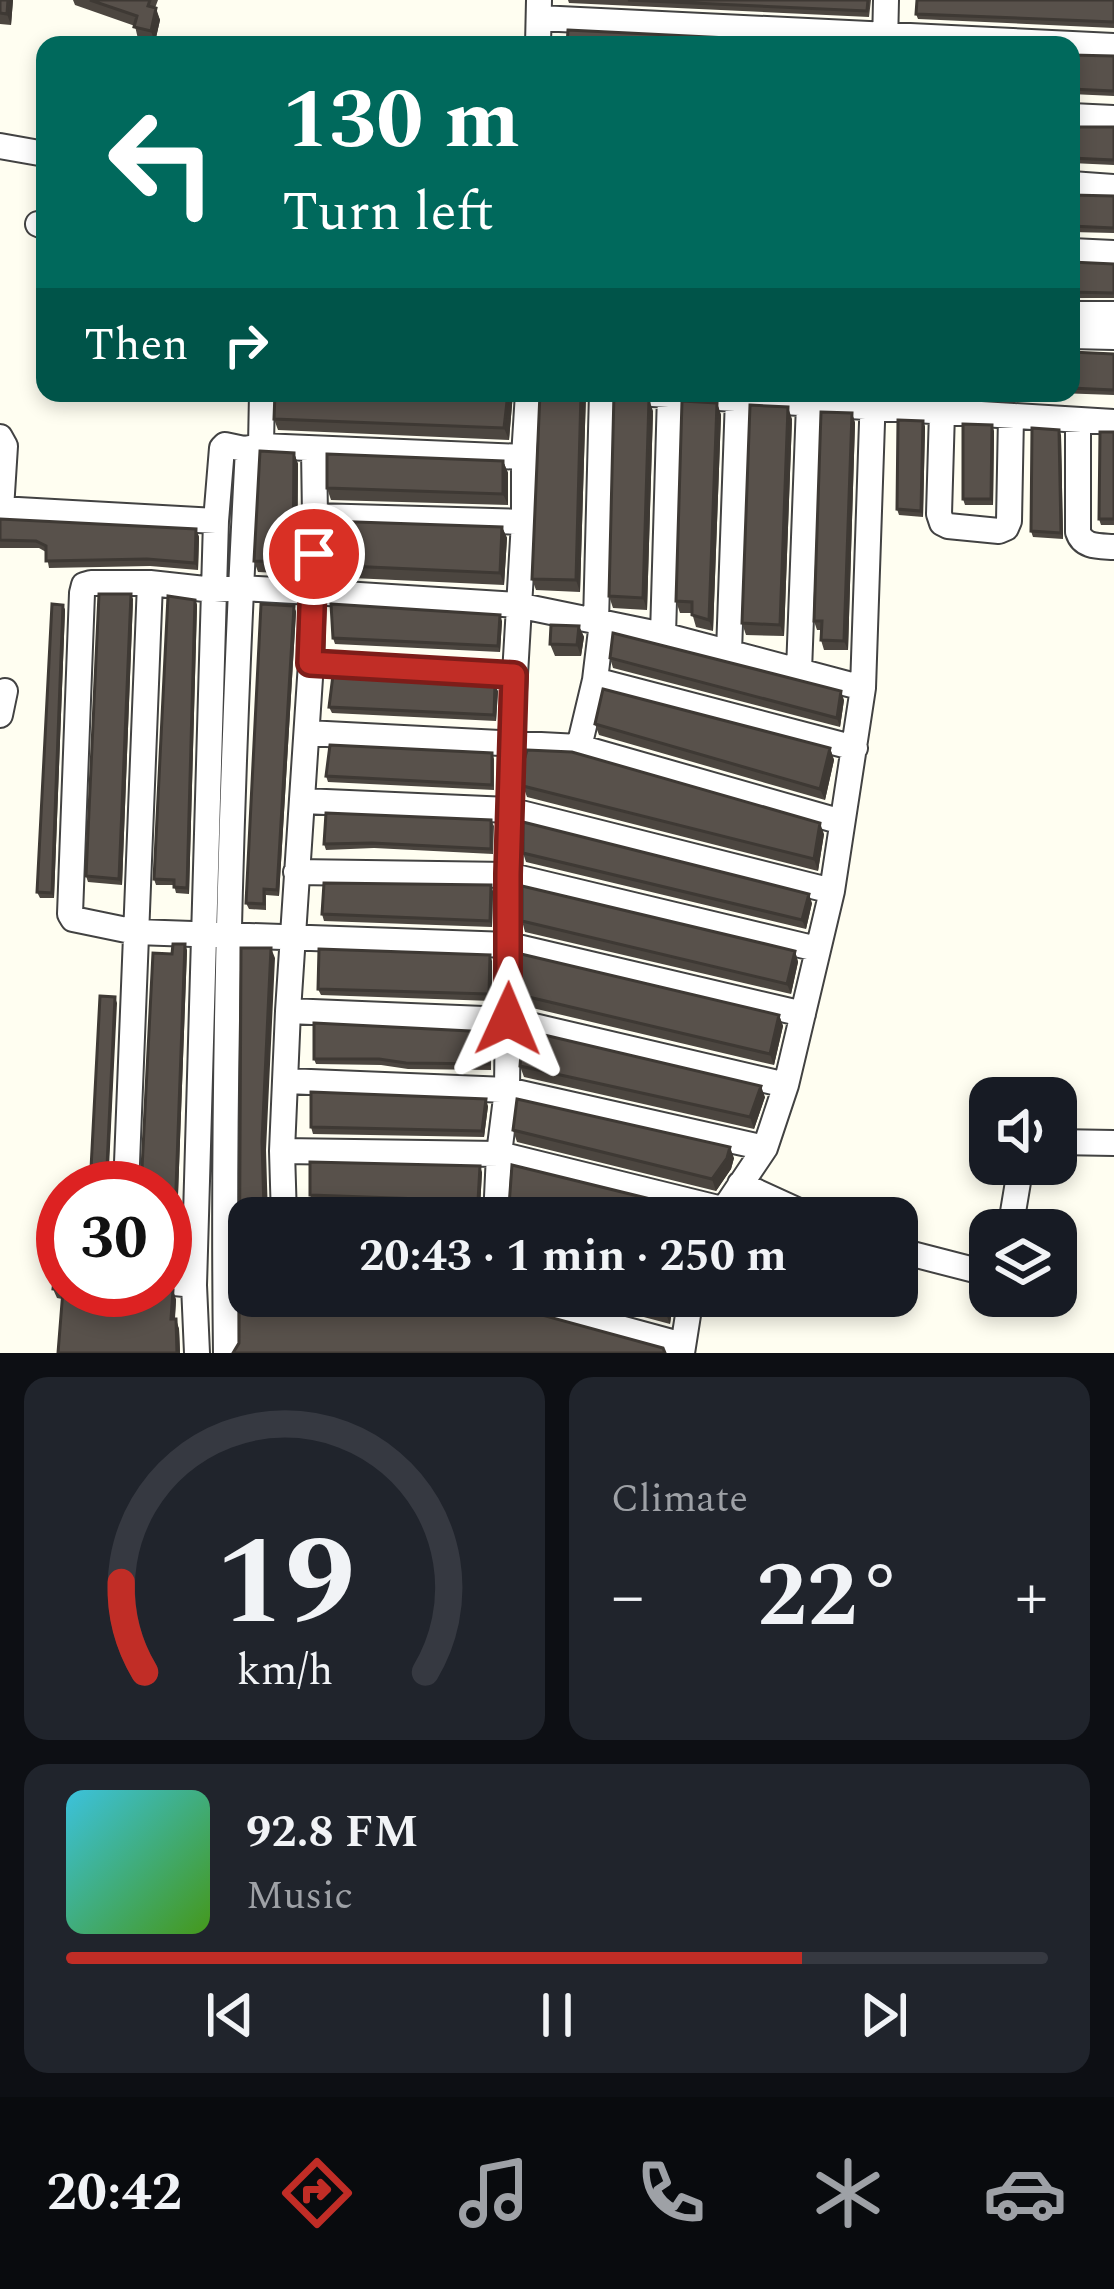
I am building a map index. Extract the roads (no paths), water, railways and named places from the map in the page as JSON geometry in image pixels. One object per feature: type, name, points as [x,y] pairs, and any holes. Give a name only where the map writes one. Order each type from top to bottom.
[{"type":"street","points":[[885,36],[886,0]]},
{"type":"street","points":[[539,9],[831,36]]},
{"type":"street","points":[[1080,45],[1114,46]]},
{"type":"street","points":[[1080,116],[1114,118]]},
{"type":"street","points":[[0,146],[36,152]]},
{"type":"street","points":[[1080,185],[1114,187]]},
{"type":"street","points":[[1080,251],[1114,253]]},
{"type":"street","points":[[1080,314],[1114,314]]},
{"type":"street","points":[[1080,336],[1114,337]]},
{"type":"street","points":[[226,1353],[215,1288],[217,935],[227,589],[245,447],[259,402]]},
{"type":"street","points":[[497,1197],[507,1090],[511,742],[527,402]]},
{"type":"street","points":[[579,747],[595,680],[599,622],[602,402]]},
{"type":"street","points":[[663,635],[670,402]]},
{"type":"street","points":[[729,652],[738,402]]},
{"type":"street","points":[[785,402],[841,402]]},
{"type":"street","points":[[731,1197],[765,1148],[786,1085],[832,891],[863,688],[873,402]]},
{"type":"street","points":[[884,402],[942,412],[1114,422]]},
{"type":"street","points":[[799,670],[809,404]]},
{"type":"street","points":[[942,412],[942,523],[999,531],[1009,521],[1011,416]]},
{"type":"street","points":[[1078,421],[1078,532],[1087,544],[1114,547]]},
{"type":"street","points":[[0,437],[4,446],[1,509],[216,521]]},
{"type":"street","points":[[227,589],[216,521],[220,453],[245,447],[524,457]]},
{"type":"street","points":[[283,1197],[288,1011],[308,733],[314,449]]},
{"type":"street","points":[[315,516],[524,522]]},
{"type":"street","points":[[803,1014],[509,945],[136,932],[79,922],[70,914],[82,593],[84,585],[91,583],[150,583],[517,604],[663,635],[863,688]]},
{"type":"street","points":[[127,1161],[150,583]]},
{"type":"street","points":[[310,663],[514,675]]},
{"type":"street","points":[[595,680],[855,748]]},
{"type":"street","points":[[308,733],[579,747],[842,821]]},
{"type":"street","points":[[303,801],[509,810],[832,891]]},
{"type":"street","points":[[296,872],[508,874],[817,949]]},
{"type":"street","points":[[288,1011],[508,1019],[786,1085]]},
{"type":"street","points":[[286,1081],[507,1090],[765,1148]]},
{"type":"street","points":[[1077,1142],[1114,1143]]},
{"type":"street","points":[[282,1150],[499,1154],[660,1197]]},
{"type":"street","points":[[740,1184],[768,1197]]},
{"type":"street","points":[[918,1255],[969,1269]]},
{"type":"street","points":[[197,1353],[215,1288]]},
{"type":"street","points":[[573,1317],[682,1349],[687,1317]]}]
